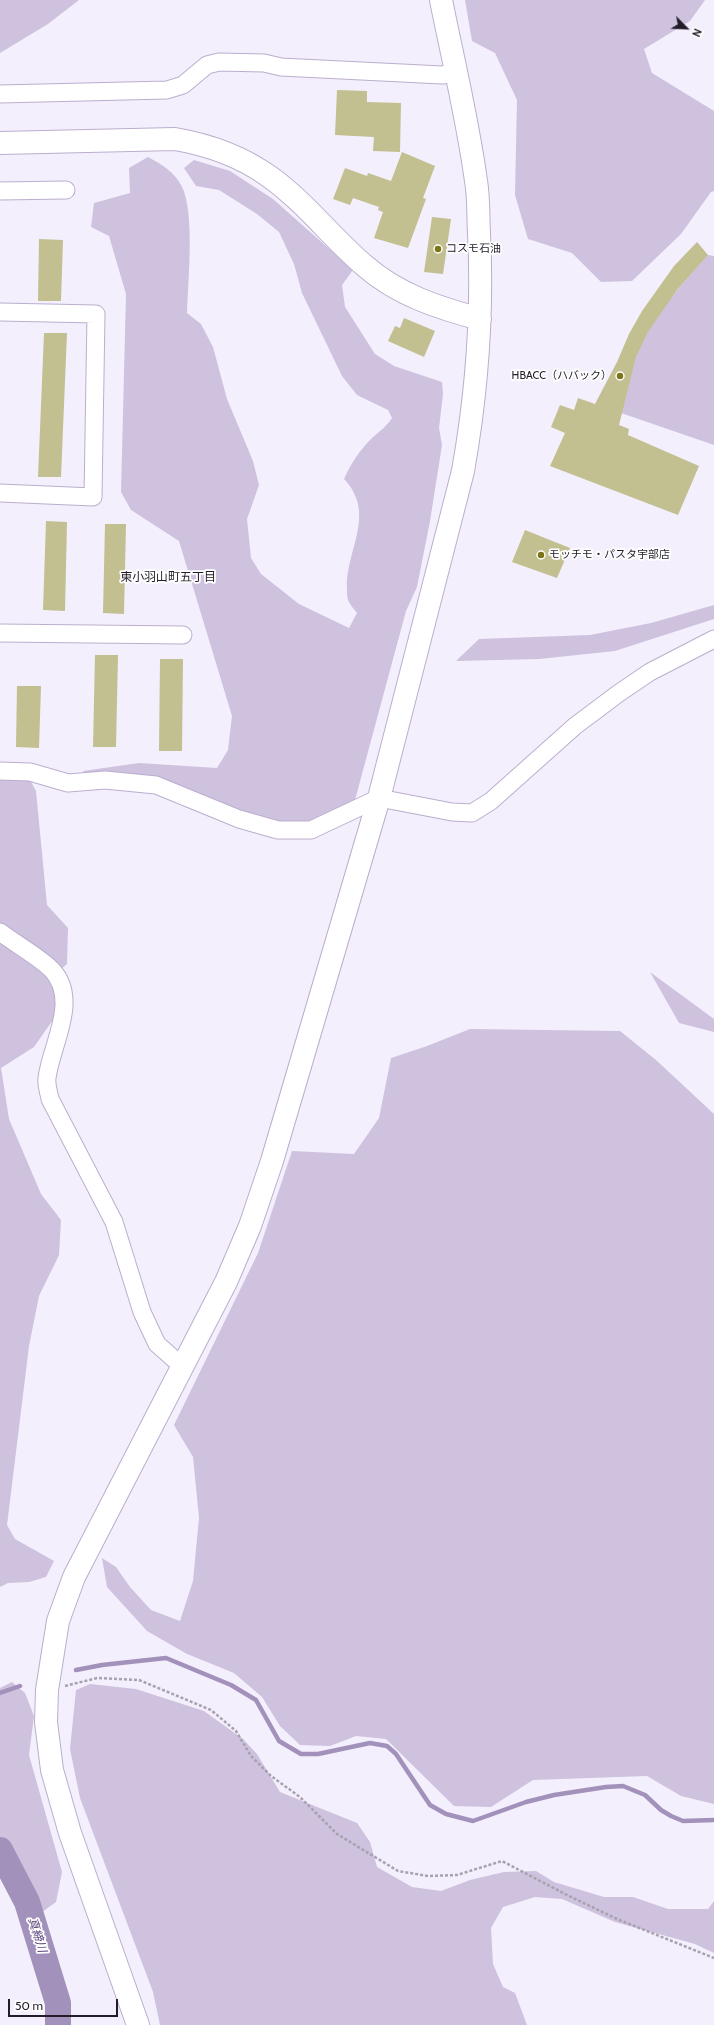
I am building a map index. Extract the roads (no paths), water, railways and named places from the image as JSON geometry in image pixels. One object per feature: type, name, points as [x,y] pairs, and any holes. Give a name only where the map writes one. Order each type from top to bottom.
[{"type":"street","points":[[138,2025],[58,1795],[47,1736],[47,1690],[58,1621],[74,1577],[226,1282],[250,1226],[267,1175],[379,798],[463,471],[476,382],[480,319],[480,257],[476,182],[441,0]]},
{"type":"street","points":[[0,94],[167,90],[182,85],[207,65],[219,62],[264,63],[281,67],[442,75],[456,73]]},
{"type":"street","points":[[0,143],[175,139],[199,143],[223,151],[249,163],[271,177],[366,267],[397,288],[422,301],[480,319]]},
{"type":"street","points":[[0,191],[66,190]]},
{"type":"street","points":[[0,312],[96,314],[93,496],[0,493]]},
{"type":"street","points":[[0,633],[183,635]]},
{"type":"street","points":[[0,771],[30,772],[68,783],[105,780],[156,784],[239,819],[278,830],[311,830],[379,798],[452,812],[472,813],[491,801],[575,726],[619,693],[650,672],[714,639]]},
{"type":"street","points":[[0,932],[52,970],[63,990],[63,1017],[50,1058],[47,1080],[50,1099],[114,1222],[142,1312],[157,1344],[182,1367]]},
{"type":"waterway","points":[[76,1670],[102,1665],[166,1658],[231,1685],[256,1700],[279,1741],[301,1754],[318,1754],[370,1743],[387,1746],[396,1754],[430,1805],[446,1814],[473,1821],[526,1802],[554,1795],[606,1787],[623,1786],[645,1795],[661,1810],[683,1821],[714,1820]]},
{"type":"waterway","points":[[0,1693],[20,1686]]},
{"type":"waterway","name":"真締川","points":[[0,1850],[27,1902],[58,2003],[58,2025]]},
{"type":"place","name":"コスモ石油","points":[[438,249]]},
{"type":"place","name":"HBACC（ハバック）","points":[[620,376]]},
{"type":"place","name":"モッチモ・パスタ宇部店","points":[[541,555]]},
{"type":"district","name":"東小羽山町五丁目","points":[[168,577]]}]
